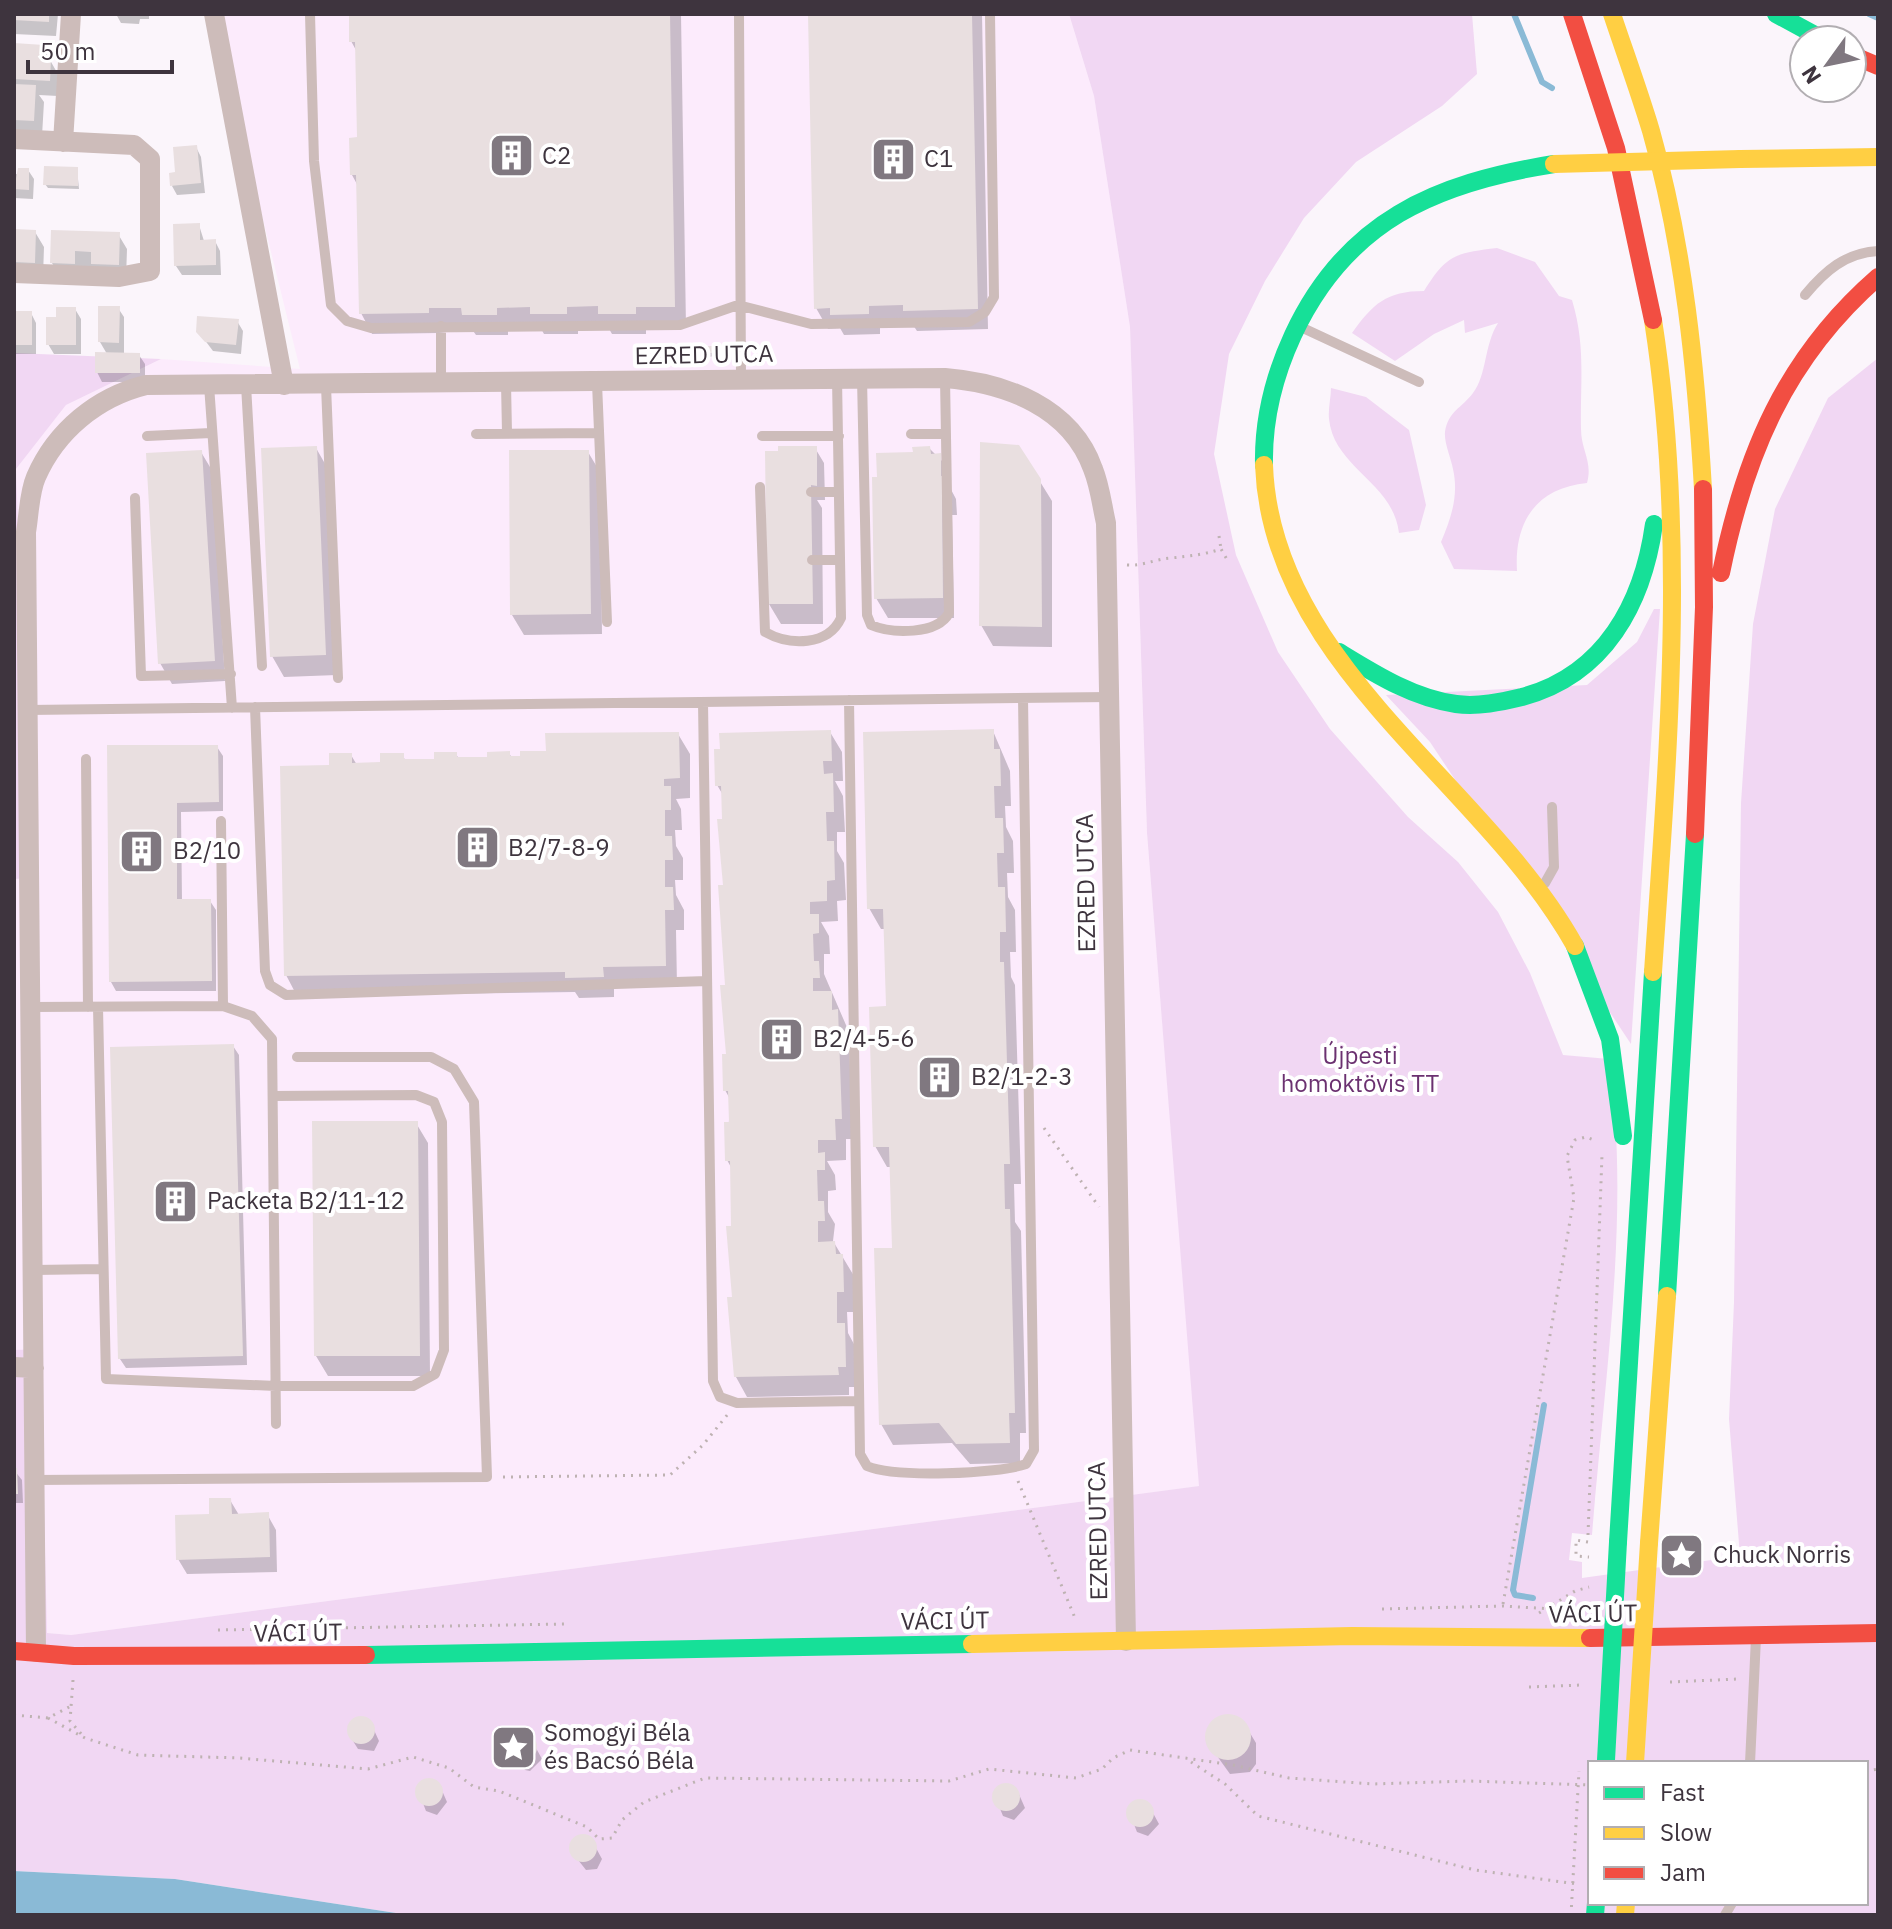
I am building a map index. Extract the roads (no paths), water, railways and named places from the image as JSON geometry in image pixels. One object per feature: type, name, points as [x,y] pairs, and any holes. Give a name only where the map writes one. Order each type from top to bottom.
[{"type":"main road","points":[[1572,14],[1596,78],[1631,200],[1659,361],[1674,570],[1670,693],[1606,1761]]},
{"type":"main road","points":[[1612,14],[1651,132],[1692,326],[1703,437],[1707,582],[1701,746],[1635,1761]]},
{"type":"main road","points":[[1776,14],[1794,24]]},
{"type":"main road","points":[[1636,1250],[1625,1207],[1623,1121],[1615,1057],[1587,974],[1541,890],[1514,855],[1353,683],[1305,606],[1282,557],[1269,510],[1264,469],[1264,428],[1272,387],[1282,353],[1296,326],[1313,295],[1337,265],[1388,219],[1456,183],[1508,170],[1554,164],[1878,157]]},
{"type":"main road","points":[[1701,746],[1714,682],[1721,571],[1734,510],[1752,453],[1782,392],[1825,330],[1878,277]]},
{"type":"main road","points":[[1332,647],[1412,693],[1453,704],[1485,705],[1543,692],[1605,649],[1640,594],[1650,568],[1658,483],[1666,451]]},
{"type":"main road","name":"VÁCI ÚT","points":[[14,1651],[238,1658],[1352,1636],[1514,1639],[1878,1633]]},
{"type":"street","points":[[63,142],[71,14]]},
{"type":"street","points":[[214,14],[284,385]]},
{"type":"street","points":[[14,139],[134,145],[150,159],[150,271],[119,277],[14,273]]},
{"type":"street","name":"EZRED UTCA","points":[[36,1652],[34,1480],[24,1368],[34,1270],[26,532],[35,479],[62,434],[104,399],[146,385],[326,386],[837,378],[945,378],[1014,391],[1044,406],[1075,436],[1093,468],[1106,523],[1126,1641]]},
{"type":"lane","points":[[310,14],[314,161],[331,305],[347,321],[371,328],[680,325],[738,305],[811,324],[969,322],[985,312],[994,297],[990,14]]},
{"type":"lane","points":[[739,14],[738,305],[741,380]]},
{"type":"lane","points":[[1805,295],[1835,265],[1854,254],[1878,251]]},
{"type":"lane","points":[[441,326],[441,383]]},
{"type":"lane","points":[[1296,326],[1419,382]]},
{"type":"lane","points":[[760,487],[765,632],[780,640],[820,639],[834,632],[841,618],[837,378]]},
{"type":"lane","points":[[862,378],[867,615],[871,625],[881,629],[933,628],[943,623],[949,613],[945,378]]},
{"type":"lane","points":[[506,383],[507,433]]},
{"type":"lane","points":[[597,383],[607,622]]},
{"type":"lane","points":[[209,385],[232,708]]},
{"type":"lane","points":[[246,385],[262,666]]},
{"type":"lane","points":[[326,386],[338,678]]},
{"type":"lane","points":[[147,436],[211,433]]},
{"type":"lane","points":[[476,434],[598,433]]},
{"type":"lane","points":[[911,434],[946,434]]},
{"type":"lane","points":[[762,436],[839,436]]},
{"type":"lane","points":[[811,492],[839,492]]},
{"type":"lane","points":[[135,498],[141,676],[231,674]]},
{"type":"lane","points":[[812,560],[840,560]]},
{"type":"lane","points":[[28,710],[1109,697]]},
{"type":"lane","points":[[849,700],[860,1454],[867,1466],[881,1472],[1013,1469],[1026,1464],[1034,1450],[1023,698]]},
{"type":"lane","points":[[703,702],[713,1381],[720,1397],[737,1403],[859,1401]]},
{"type":"lane","points":[[255,707],[265,971],[270,985],[286,995],[707,981]]},
{"type":"lane","points":[[86,759],[106,1379],[276,1386],[413,1386],[435,1374],[444,1350],[443,1137],[442,1122],[434,1102],[416,1095],[273,1096]]},
{"type":"lane","points":[[1541,890],[1554,867],[1552,807]]},
{"type":"lane","points":[[221,821],[223,1006]]},
{"type":"lane","points":[[31,1007],[223,1006],[252,1016],[272,1039],[276,1424]]},
{"type":"lane","points":[[34,1480],[487,1477],[474,1102],[454,1069],[431,1057],[297,1057]]},
{"type":"lane","points":[[34,1270],[103,1269]]},
{"type":"lane","points":[[1750,1761],[1756,1636]]},
{"type":"water","points":[[14,1871],[175,1879],[409,1915],[14,1915]]},
{"type":"waterway","points":[[1514,14],[1542,82],[1552,88]]},
{"type":"waterway","points":[[1869,14],[1878,18]]},
{"type":"waterway","points":[[1533,1598],[1515,1595],[1513,1590],[1544,1405]]},
{"type":"place","name":"C2","points":[[511,156]]},
{"type":"place","name":"C1","points":[[893,159]]},
{"type":"place","name":"B2/7-8-9","points":[[477,848]]},
{"type":"place","name":"B2/10","points":[[142,851]]},
{"type":"place","name":"B2/4-5-6","points":[[782,1039]]},
{"type":"place","name":"B2/1-2-3","points":[[940,1077]]},
{"type":"place","name":"Packeta B2/11-12","points":[[176,1201]]},
{"type":"place","name":"Chuck Norris","points":[[1682,1555]]},
{"type":"place","name":"Somogyi Béla és Bacsó Béla","points":[[513,1747]]},
{"type":"park label","name":"Újpesti homoktövis TT","points":[[1360,1070]]}]
